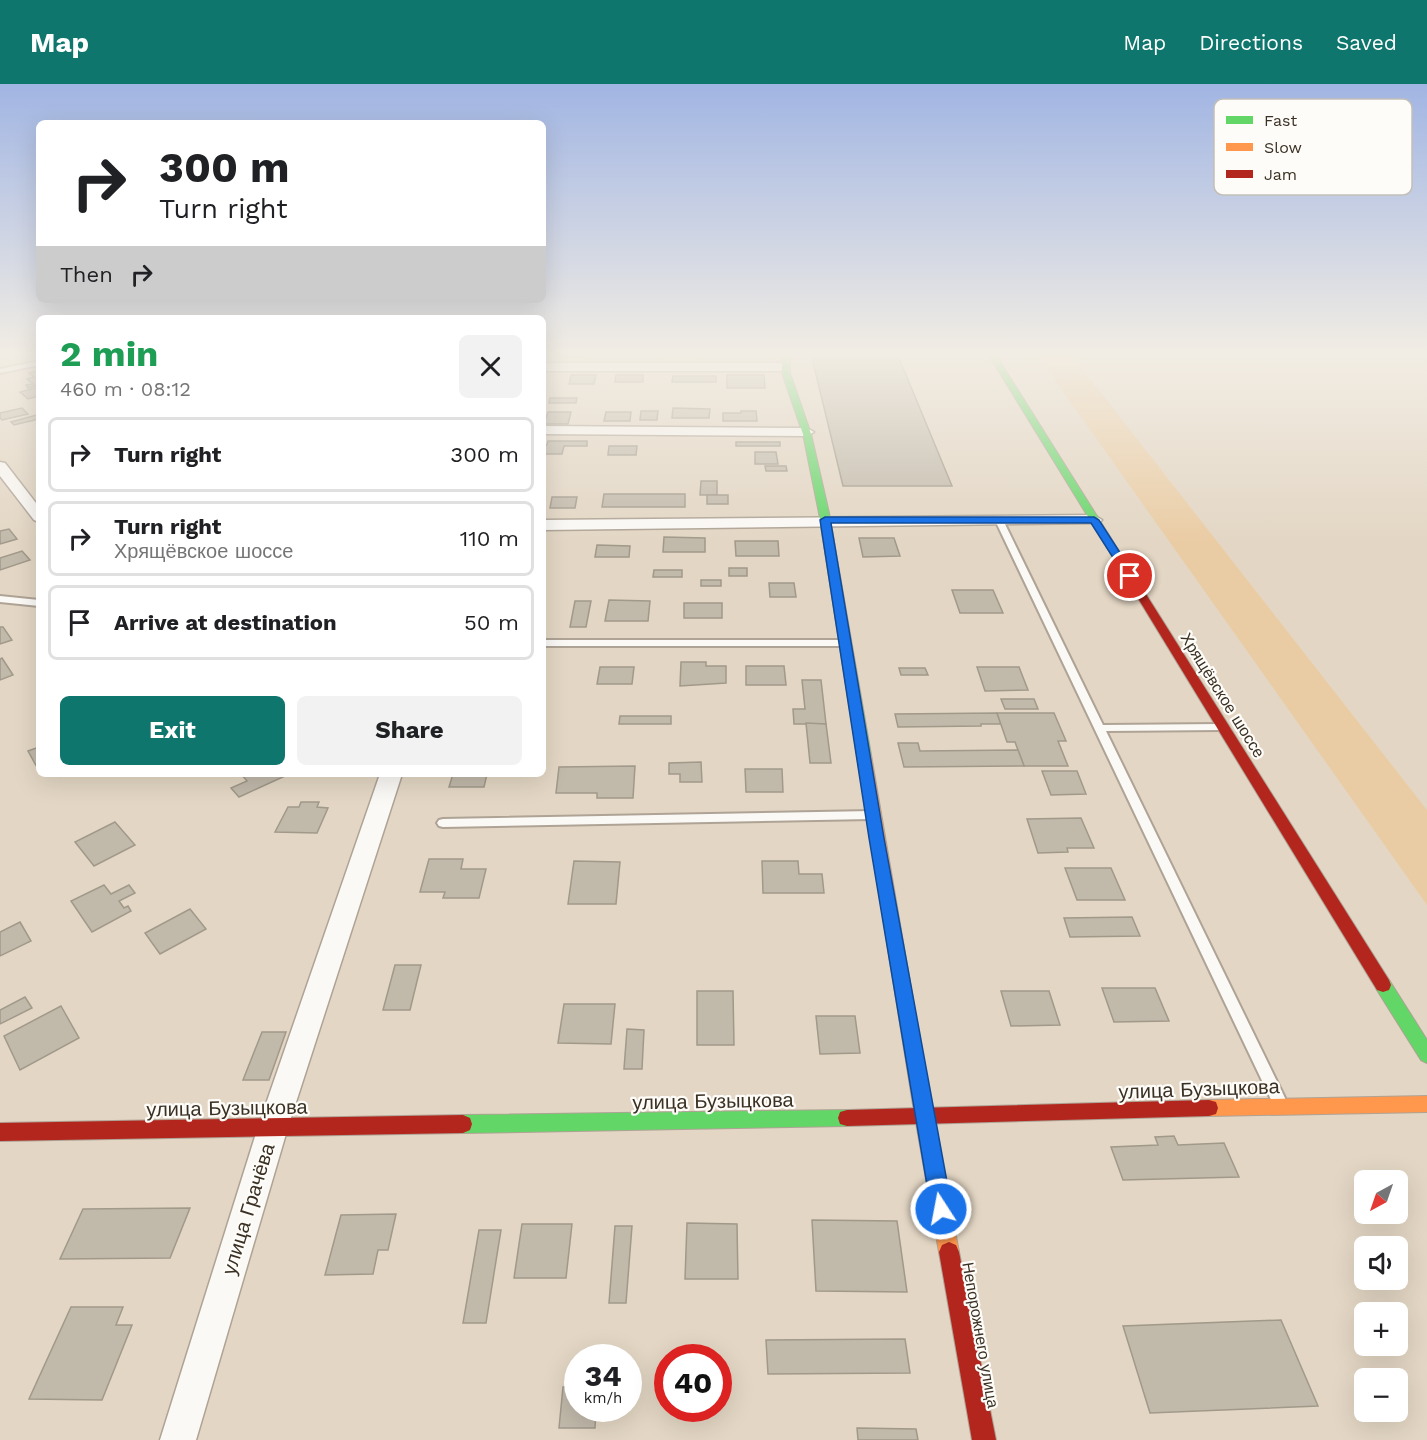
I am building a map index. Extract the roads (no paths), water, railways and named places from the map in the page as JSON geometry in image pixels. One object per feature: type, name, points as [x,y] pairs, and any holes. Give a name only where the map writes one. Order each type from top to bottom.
[{"type":"street","name":"Непорожнего улица","points":[[801,415],[807,432],[825,520],[924,1117],[984,1440]]},
{"type":"street","name":"Хрящёвское шоссе","points":[[1029,415],[1427,1055]]},
{"type":"street","points":[[546,430],[807,432]]},
{"type":"street","points":[[0,466],[36,513]]},
{"type":"street","points":[[546,525],[825,520],[1094,520]]},
{"type":"street","name":"улица Грачёва","points":[[178,1440],[273,1127],[390,777]]},
{"type":"street","name":"улица Бузыцкова","points":[[0,1132],[924,1117],[1427,1104]]},
{"type":"lane","points":[[999,520],[1281,1106]]},
{"type":"lane","points":[[0,599],[36,603]]},
{"type":"lane","points":[[546,643],[844,643]]},
{"type":"lane","points":[[1099,728],[1224,727]]},
{"type":"lane","points":[[443,823],[873,814]]}]
